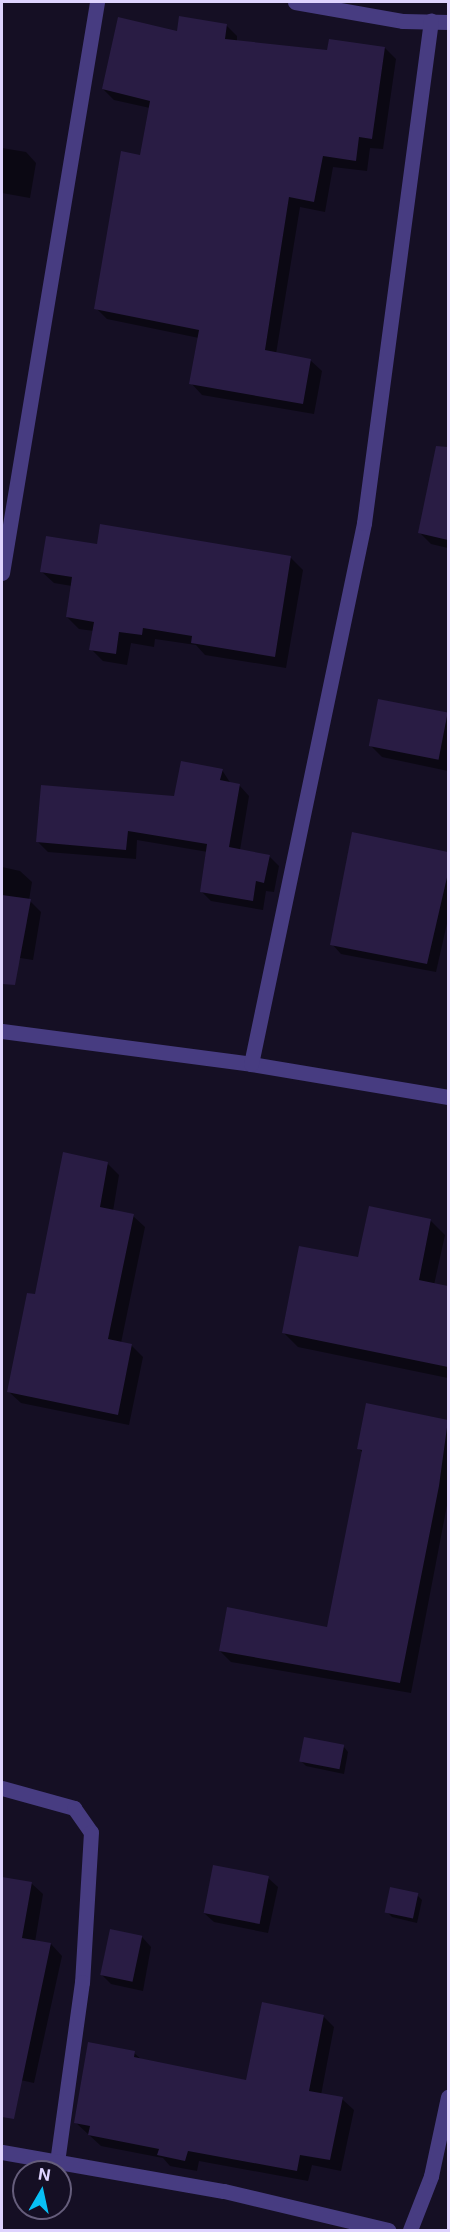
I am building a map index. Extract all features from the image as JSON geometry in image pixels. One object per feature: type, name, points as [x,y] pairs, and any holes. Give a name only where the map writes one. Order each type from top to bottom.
[{"type":"street","points":[[2,573],[98,2]]},
{"type":"street","points":[[295,2],[403,21],[448,22]]},
{"type":"street","points":[[251,1064],[364,523],[431,20]]},
{"type":"street","points":[[2,1031],[251,1064],[448,1097]]},
{"type":"street","points":[[2,1788],[74,1808],[91,1832],[81,1982],[57,2160]]},
{"type":"street","points":[[410,2230],[431,2176],[448,2097]]},
{"type":"street","points":[[2,2152],[46,2160]]},
{"type":"street","points":[[72,2165],[224,2191],[388,2230]]},
{"type":"building","points":[[179,16],[227,24],[225,39],[327,50],[329,39],[385,47],[372,139],[359,137],[356,161],[323,156],[314,202],[289,197],[265,350],[311,359],[303,404],[189,384],[199,330],[94,309],[121,151],[140,155],[150,101],[102,89],[118,17],[177,31]]},
{"type":"building","points":[[436,446],[448,447],[448,540],[418,533]]},
{"type":"building","points":[[100,524],[291,556],[275,657],[191,643],[192,636],[143,628],[142,635],[119,632],[116,654],[89,650],[94,622],[66,617],[72,577],[40,572],[46,536],[97,544]]},
{"type":"building","points":[[378,699],[448,713],[439,760],[369,746]]},
{"type":"building","points":[[181,761],[223,769],[220,780],[240,784],[229,847],[270,855],[264,883],[256,881],[253,901],[200,892],[207,844],[128,831],[126,850],[36,842],[41,785],[174,796]]},
{"type":"building","points":[[352,832],[448,852],[448,873],[427,964],[330,945]]},
{"type":"building","points":[[2,895],[31,899],[15,985],[2,984]]},
{"type":"building","points":[[63,1152],[108,1162],[100,1207],[134,1214],[108,1339],[132,1344],[118,1415],[7,1392],[27,1293],[35,1294]]},
{"type":"building","points":[[369,1206],[431,1219],[419,1280],[448,1286],[448,1367],[282,1333],[299,1246],[358,1257]]},
{"type":"building","points":[[366,1403],[448,1420],[439,1486],[400,1683],[219,1651],[227,1607],[327,1627],[362,1450],[357,1449]]},
{"type":"building","points":[[304,1737],[344,1745],[339,1769],[299,1762]]},
{"type":"building","points":[[213,1865],[269,1876],[260,1924],[204,1913]]},
{"type":"building","points":[[2,1877],[32,1882],[22,1938],[51,1943],[14,2119],[2,2117]]},
{"type":"building","points":[[390,1887],[418,1893],[413,1918],[385,1912]]},
{"type":"building","points":[[110,1929],[142,1936],[133,1982],[100,1975]]},
{"type":"building","points":[[262,2002],[324,2015],[309,2091],[343,2097],[330,2160],[300,2155],[297,2171],[188,2151],[185,2161],[157,2155],[159,2149],[88,2135],[90,2126],[74,2123],[88,2042],[135,2051],[134,2057],[246,2080]]}]
